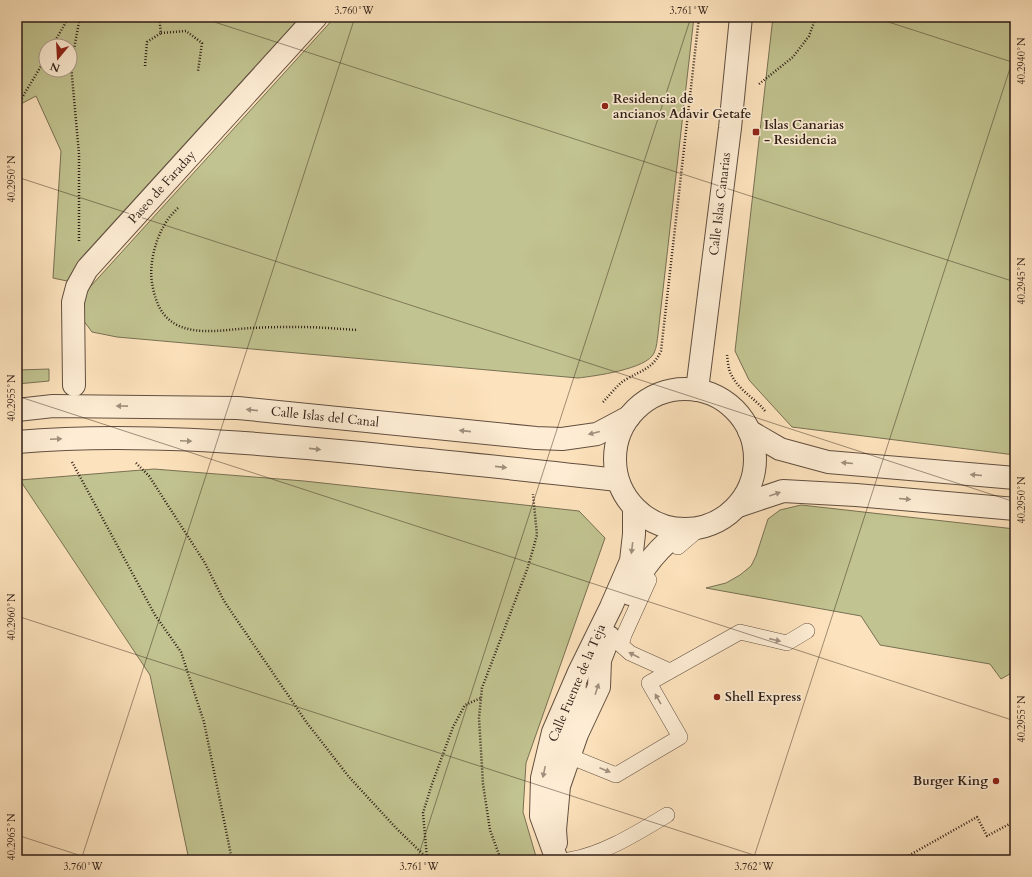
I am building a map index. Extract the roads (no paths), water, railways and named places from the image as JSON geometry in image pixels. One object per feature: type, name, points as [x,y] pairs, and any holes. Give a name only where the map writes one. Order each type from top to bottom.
[{"type":"street","name":"Paseo de Faraday","points":[[74,385],[73,302],[77,286],[87,269],[316,17]]},
{"type":"street","name":"Calle Islas Canarias","points":[[697,390],[730,128],[741,17]]},
{"type":"street","points":[[677,390],[697,390],[718,398],[737,412],[749,431],[755,450],[755,470],[749,489],[738,506],[720,521],[691,529],[675,530],[634,509],[625,497],[617,480],[614,458],[618,436],[629,417],[642,403],[659,394],[677,390]]},
{"type":"street","name":"Calle Islas del Canal","points":[[17,410],[67,406],[238,408],[536,438],[562,439],[597,434],[629,417]]},
{"type":"street","points":[[749,431],[780,449],[828,462],[1015,478]]},
{"type":"street","points":[[17,442],[56,439],[124,438],[258,443],[536,470],[617,480]]},
{"type":"street","points":[[738,506],[783,491],[856,495],[1015,509]]},
{"type":"street","name":"Calle Fuente de la Teja","points":[[557,860],[541,816],[542,778],[553,732],[579,672],[611,607],[630,561],[634,534],[634,509]]},
{"type":"street","name":"Calle Fuente de la Teja","points":[[557,860],[555,830],[559,786],[577,734],[599,687],[600,660],[606,642],[638,576],[650,559],[671,538],[691,529]]},
{"type":"lane","points":[[670,671],[630,653],[621,645],[647,584],[656,569],[691,529]]},
{"type":"lane","points":[[579,672],[578,688],[581,699],[561,740],[561,747],[569,756],[616,775],[680,737],[649,683],[740,632],[787,643],[807,631]]},
{"type":"lane","points":[[569,860],[602,851],[668,815]]},
{"type":"place","name":"Residencia de ancianos Adavir Getafe","points":[[605,106]]},
{"type":"place","name":"Islas Canarias - Residencia","points":[[756,132]]},
{"type":"place","name":"Shell Express","points":[[717,697]]},
{"type":"place","name":"Burger King","points":[[996,781]]}]
